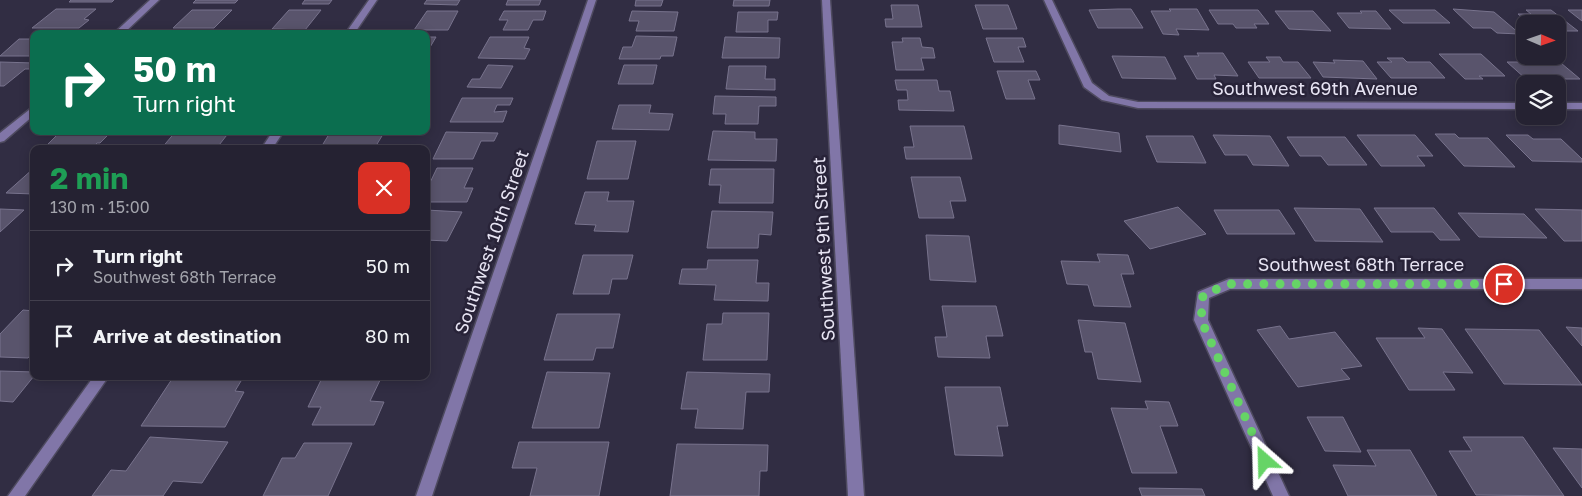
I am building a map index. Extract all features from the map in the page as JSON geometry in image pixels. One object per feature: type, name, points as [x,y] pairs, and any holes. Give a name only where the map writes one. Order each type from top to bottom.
[{"type":"street","points":[[121,30],[155,0]]},
{"type":"street","points":[[352,30],[373,0]]},
{"type":"street","name":"Southwest 10th Street","points":[[424,496],[592,0]]},
{"type":"street","name":"Southwest 9th Street","points":[[826,0],[856,496]]},
{"type":"street","name":"Southwest 69th Avenue","points":[[1048,0],[1088,85],[1106,98],[1138,105],[1516,106]]},
{"type":"street","points":[[1566,106],[1582,106]]},
{"type":"street","points":[[0,140],[30,113]]},
{"type":"street","name":"Southwest 68th Terrace","points":[[1281,496],[1201,320],[1203,295],[1229,284],[1582,284]]},
{"type":"street","points":[[16,496],[99,380]]},
{"type":"building","points":[[71,0],[114,0],[112,2],[69,2]]},
{"type":"building","points":[[196,0],[238,0],[235,3],[193,3]]},
{"type":"building","points":[[305,0],[332,0],[329,4],[302,4]]},
{"type":"building","points":[[427,0],[460,0],[457,5],[424,4]]},
{"type":"building","points":[[508,0],[541,0],[539,5],[506,5]]},
{"type":"building","points":[[636,0],[663,0],[661,6],[635,6]]},
{"type":"building","points":[[734,0],[770,0],[769,6],[733,6]]},
{"type":"building","points":[[891,5],[918,5],[922,27],[886,27],[885,19],[893,19]]},
{"type":"building","points":[[975,5],[1008,5],[1017,29],[983,29]]},
{"type":"building","points":[[56,9],[96,9],[84,19],[89,20],[79,28],[32,28]]},
{"type":"building","points":[[1131,9],[1143,28],[1098,28],[1089,10]]},
{"type":"building","points":[[1169,9],[1197,9],[1209,30],[1176,29],[1179,35],[1163,34],[1151,11],[1171,11]]},
{"type":"building","points":[[1453,9],[1494,12],[1516,31],[1516,34],[1497,33],[1491,28],[1473,28]]},
{"type":"building","points":[[192,10],[232,10],[214,28],[173,28]]},
{"type":"building","points":[[289,10],[321,10],[305,30],[272,29]]},
{"type":"building","points":[[1209,10],[1258,10],[1269,24],[1254,24],[1257,28],[1236,28],[1233,24],[1218,24]]},
{"type":"building","points":[[1389,10],[1435,10],[1450,23],[1403,23]]},
{"type":"building","points":[[1526,10],[1551,10],[1557,15],[1518,14],[1531,14]]},
{"type":"building","points":[[1568,10],[1582,10],[1582,21]]},
{"type":"building","points":[[427,11],[458,11],[448,30],[414,30]]},
{"type":"building","points":[[504,11],[546,11],[543,20],[533,20],[528,30],[503,30],[508,20],[499,20]]},
{"type":"building","points":[[632,11],[678,12],[674,31],[636,31],[639,21],[629,21]]},
{"type":"building","points":[[1275,11],[1313,11],[1331,31],[1289,29]]},
{"type":"building","points":[[1360,11],[1376,11],[1391,29],[1349,28],[1337,13],[1362,13]]},
{"type":"building","points":[[738,12],[778,12],[777,20],[768,20],[768,32],[736,32]]},
{"type":"building","points":[[1566,22],[1578,31],[1566,31]]},
{"type":"building","points":[[636,36],[677,37],[673,56],[661,56],[660,59],[619,59],[623,47],[632,47]]},
{"type":"building","points":[[430,37],[436,37],[430,47]]},
{"type":"building","points":[[490,37],[529,37],[524,48],[530,49],[525,59],[478,58]]},
{"type":"building","points":[[725,37],[780,38],[779,58],[722,58]]},
{"type":"building","points":[[902,38],[920,38],[922,47],[933,48],[935,58],[921,58],[924,70],[896,70],[892,42],[903,42]]},
{"type":"building","points":[[986,38],[1023,38],[1026,47],[1018,47],[1024,62],[994,62]]},
{"type":"building","points":[[19,39],[30,39],[30,56],[0,56]]},
{"type":"building","points":[[1197,53],[1223,53],[1238,76],[1214,75],[1216,79],[1197,79],[1184,56],[1199,56]]},
{"type":"building","points":[[1439,54],[1481,54],[1505,76],[1479,76],[1483,79],[1465,79]]},
{"type":"building","points":[[1112,56],[1165,57],[1176,79],[1122,78]]},
{"type":"building","points":[[1266,57],[1280,57],[1283,62],[1298,62],[1311,78],[1259,78],[1248,62],[1270,62]]},
{"type":"building","points":[[1387,58],[1403,58],[1407,62],[1430,62],[1445,78],[1391,78],[1377,62],[1392,62]]},
{"type":"building","points":[[1333,60],[1363,61],[1377,79],[1323,77],[1313,62],[1335,63]]},
{"type":"building","points":[[0,62],[30,63],[30,69],[25,69],[4,86],[0,86]]},
{"type":"building","points":[[1507,62],[1516,62],[1516,65],[1563,65],[1580,79],[1566,79],[1566,75],[1522,75]]},
{"type":"building","points":[[488,65],[513,66],[501,88],[467,87],[472,79],[480,79]]},
{"type":"building","points":[[624,65],[657,65],[653,84],[618,84]]},
{"type":"building","points":[[729,66],[766,66],[765,79],[775,79],[775,90],[726,89]]},
{"type":"building","points":[[997,71],[1036,71],[1040,80],[1028,80],[1035,99],[1006,99]]},
{"type":"building","points":[[895,80],[937,80],[939,91],[950,91],[954,111],[899,110],[898,100],[908,100],[907,90],[897,90]]},
{"type":"building","points":[[715,96],[776,97],[776,106],[759,106],[758,124],[725,124],[726,114],[713,114]]},
{"type":"building","points":[[462,98],[513,98],[510,105],[497,105],[494,112],[507,111],[503,122],[450,122]]},
{"type":"building","points":[[619,105],[651,105],[649,113],[673,114],[669,130],[612,129]]},
{"type":"building","points":[[1059,125],[1119,133],[1121,152],[1059,144]]},
{"type":"building","points":[[910,126],[964,126],[972,159],[906,159],[904,147],[914,147]]},
{"type":"building","points":[[713,131],[755,132],[755,139],[777,139],[776,161],[708,160]]},
{"type":"building","points":[[446,132],[498,133],[494,141],[481,141],[473,159],[433,159]]},
{"type":"building","points":[[1435,134],[1455,134],[1459,138],[1488,138],[1515,167],[1464,166]]},
{"type":"building","points":[[57,135],[108,135],[95,145],[47,145]]},
{"type":"building","points":[[173,135],[227,135],[219,145],[164,145]]},
{"type":"building","points":[[329,135],[383,135],[376,145],[322,145]]},
{"type":"building","points":[[1213,135],[1270,136],[1289,166],[1253,165],[1247,155],[1225,155]]},
{"type":"building","points":[[1357,135],[1415,135],[1433,156],[1417,156],[1425,166],[1381,166]]},
{"type":"building","points":[[1506,135],[1528,135],[1533,139],[1561,139],[1582,159],[1582,162],[1532,161]]},
{"type":"building","points":[[1146,136],[1193,136],[1206,163],[1157,162]]},
{"type":"building","points":[[1287,137],[1345,137],[1367,165],[1328,165],[1321,156],[1300,156]]},
{"type":"building","points":[[597,141],[636,141],[628,179],[587,179]]},
{"type":"building","points":[[437,168],[473,168],[464,188],[473,188],[467,202],[430,202],[430,183]]},
{"type":"building","points":[[711,169],[774,169],[773,203],[719,203],[721,185],[709,185]]},
{"type":"building","points":[[30,172],[30,194],[6,193]]},
{"type":"building","points":[[911,177],[960,177],[966,201],[950,201],[954,218],[919,218]]},
{"type":"building","points":[[585,192],[609,192],[607,201],[634,201],[628,232],[594,231],[596,225],[575,224]]},
{"type":"building","points":[[1178,207],[1206,234],[1150,249],[1124,221]]},
{"type":"building","points":[[1294,208],[1360,209],[1383,242],[1315,241]]},
{"type":"building","points":[[1374,208],[1434,208],[1460,240],[1440,240],[1433,232],[1391,232]]},
{"type":"building","points":[[0,209],[24,210],[0,232]]},
{"type":"building","points":[[1535,209],[1582,210],[1582,241],[1564,241]]},
{"type":"building","points":[[430,210],[462,212],[447,241],[430,240]]},
{"type":"building","points":[[1214,210],[1279,210],[1295,234],[1227,234]]},
{"type":"building","points":[[712,211],[773,212],[771,235],[759,234],[758,248],[707,248]]},
{"type":"building","points":[[1458,213],[1524,214],[1547,238],[1479,237]]},
{"type":"building","points":[[926,235],[969,236],[976,282],[930,280]]},
{"type":"building","points":[[1097,254],[1128,255],[1134,274],[1121,274],[1131,307],[1094,306],[1088,285],[1067,284],[1061,261],[1100,262]]},
{"type":"building","points":[[583,255],[633,255],[627,279],[612,279],[609,294],[573,294]]},
{"type":"building","points":[[708,260],[758,260],[756,283],[769,283],[768,301],[714,300],[716,285],[679,284],[682,269],[707,269]]},
{"type":"building","points":[[942,306],[996,306],[1003,336],[986,336],[990,358],[938,357],[935,337],[947,337]]},
{"type":"building","points":[[23,310],[30,311],[30,356],[28,358],[0,357],[0,334]]},
{"type":"building","points":[[723,313],[769,313],[767,360],[703,360],[707,324],[722,324]]},
{"type":"building","points":[[557,314],[620,314],[613,348],[596,348],[593,360],[544,360]]},
{"type":"building","points":[[1078,320],[1125,323],[1141,382],[1098,379],[1092,352],[1085,352]]},
{"type":"building","points":[[1280,326],[1289,339],[1335,332],[1362,366],[1341,369],[1350,379],[1298,387],[1257,330]]},
{"type":"building","points":[[1566,327],[1582,328],[1582,346]]},
{"type":"building","points":[[1418,328],[1442,329],[1473,373],[1443,372],[1455,390],[1409,390],[1376,338],[1425,338]]},
{"type":"building","points":[[1465,329],[1539,330],[1582,385],[1504,384]]},
{"type":"building","points":[[0,371],[30,372],[31,380],[13,402],[0,401]]},
{"type":"building","points":[[547,372],[610,373],[599,428],[532,428]]},
{"type":"building","points":[[687,372],[770,374],[769,392],[746,392],[743,429],[695,428],[698,409],[681,409]]},
{"type":"building","points":[[171,380],[242,380],[235,391],[244,392],[225,427],[141,426]]},
{"type":"building","points":[[321,380],[380,380],[370,401],[384,402],[374,425],[312,425],[321,407],[308,407]]},
{"type":"building","points":[[945,387],[1000,387],[1008,426],[997,426],[1003,456],[955,455]]},
{"type":"building","points":[[1145,401],[1169,402],[1178,426],[1160,426],[1177,473],[1132,473],[1111,408],[1148,409]]},
{"type":"building","points":[[1307,417],[1343,417],[1361,452],[1325,451]]},
{"type":"building","points":[[150,437],[228,442],[202,483],[173,481],[163,496],[92,496],[111,470],[126,471]]},
{"type":"building","points":[[1463,437],[1523,437],[1564,496],[1476,495],[1449,451],[1472,451]]},
{"type":"building","points":[[519,442],[609,442],[599,496],[530,496],[537,468],[512,468]]},
{"type":"building","points":[[304,443],[352,443],[328,496],[263,496],[282,458],[295,458]]},
{"type":"building","points":[[677,444],[768,445],[767,471],[760,471],[759,496],[670,496]]},
{"type":"building","points":[[1553,448],[1582,449],[1582,488]]},
{"type":"building","points":[[1367,450],[1410,450],[1437,496],[1348,496],[1333,465],[1376,466]]},
{"type":"building","points":[[1139,488],[1202,489],[1205,496],[1142,496]]},
{"type":"route","points":[[1265,461],[1201,320],[1203,295],[1229,284],[1504,284]]}]
